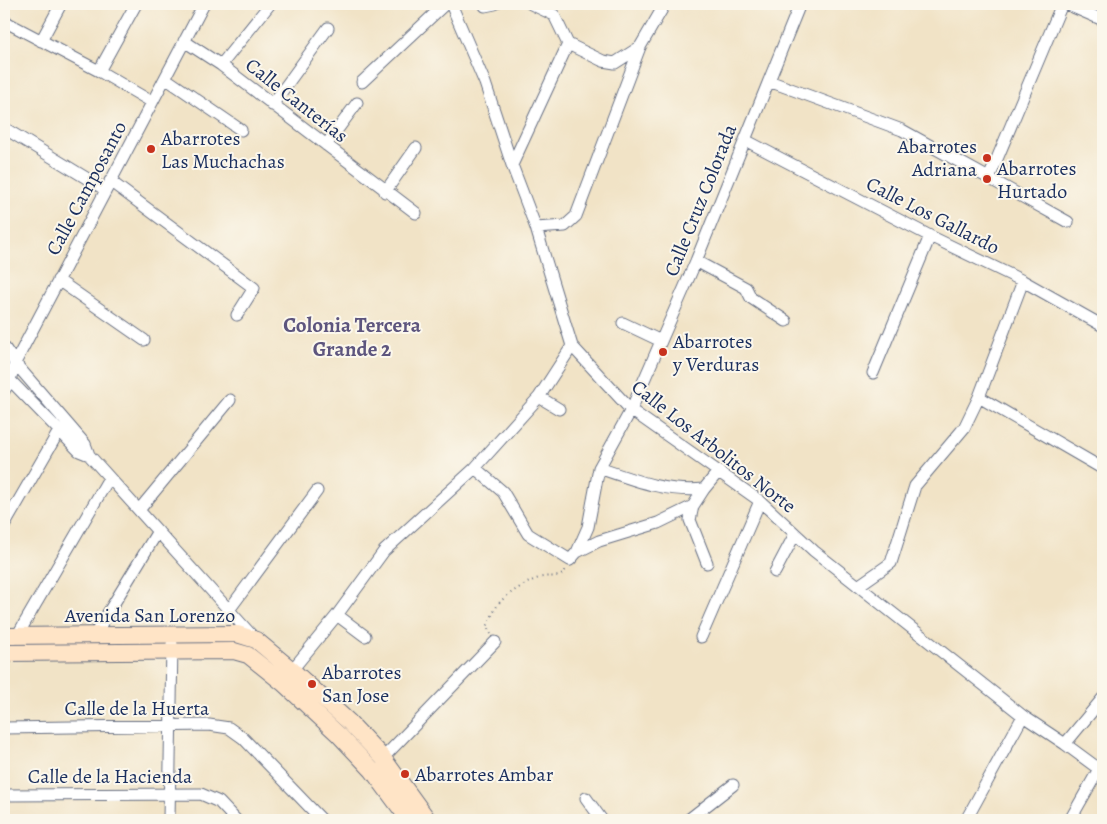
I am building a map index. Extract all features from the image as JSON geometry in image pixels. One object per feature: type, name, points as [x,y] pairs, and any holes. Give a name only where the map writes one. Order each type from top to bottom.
[{"type":"street","points":[[41,41],[61,4]]},
{"type":"street","points":[[99,71],[136,4]]},
{"type":"street","name":"Calle Camposanto","points":[[4,391],[7,375],[204,4]]},
{"type":"street","points":[[221,65],[270,4]]},
{"type":"street","points":[[362,82],[445,4]]},
{"type":"street","name":"Calle Los Arbolitos Norte","points":[[451,4],[485,83],[512,166],[536,228],[572,346],[631,410],[760,501],[814,551],[858,586],[1023,716],[1101,770]]},
{"type":"street","points":[[532,4],[554,15],[568,44],[603,62],[615,63],[640,47]]},
{"type":"street","points":[[536,228],[565,226],[576,216],[640,47],[666,4]]},
{"type":"street","name":"Calle Cruz Colorada","points":[[598,468],[631,410],[696,261],[800,4]]},
{"type":"street","points":[[989,178],[1062,4]]},
{"type":"street","points":[[1066,4],[1103,20]]},
{"type":"street","points":[[4,21],[99,71],[152,102]]},
{"type":"street","points":[[272,105],[328,28]]},
{"type":"street","name":"Calle Canterías","points":[[184,41],[221,65],[385,192],[416,213]]},
{"type":"street","points":[[512,166],[568,44]]},
{"type":"street","points":[[165,78],[241,130]]},
{"type":"street","points":[[769,81],[902,130],[1068,222]]},
{"type":"street","points":[[326,145],[357,103]]},
{"type":"street","points":[[4,128],[108,186],[254,288],[237,315]]},
{"type":"street","name":"Calle Los Gallardo","points":[[745,140],[930,236],[1023,281],[1103,326]]},
{"type":"street","points":[[385,192],[416,148]]},
{"type":"street","points":[[873,373],[930,236]]},
{"type":"street","points":[[696,261],[746,288],[751,298],[786,322]]},
{"type":"street","points":[[58,280],[144,340]]},
{"type":"street","points":[[858,586],[891,563],[915,486],[964,428],[979,397],[1023,281]]},
{"type":"street","points":[[624,323],[661,341]]},
{"type":"street","points":[[292,670],[337,615],[384,551],[475,468],[539,397],[572,346]]},
{"type":"street","points":[[4,347],[85,444],[89,455],[256,640],[248,655],[283,683],[339,735],[372,770],[408,820]]},
{"type":"street","points":[[7,375],[79,452],[89,455]]},
{"type":"street","points":[[539,397],[559,410]]},
{"type":"street","points":[[979,397],[1100,467]]},
{"type":"street","points":[[139,510],[230,400]]},
{"type":"street","points":[[4,526],[60,431]]},
{"type":"street","points":[[475,468],[502,492],[528,534],[574,556]]},
{"type":"street","points":[[574,556],[588,527],[598,468],[660,488],[687,491],[704,489]]},
{"type":"street","points":[[708,563],[690,520],[693,506],[718,472]]},
{"type":"street","points":[[10,636],[109,478]]},
{"type":"street","points":[[229,610],[317,491]]},
{"type":"street","points":[[700,637],[760,501]]},
{"type":"street","points":[[574,556],[599,541],[658,523],[693,506]]},
{"type":"street","points":[[94,636],[158,531]]},
{"type":"street","points":[[775,572],[795,534]]},
{"type":"street","points":[[337,615],[365,636]]},
{"type":"street","name":"Avenida San Lorenzo","points":[[10,636],[237,634],[256,640],[349,722],[383,758],[428,820]]},
{"type":"street","points":[[169,820],[172,635]]},
{"type":"street","points":[[68,636],[69,653]]},
{"type":"street","points":[[383,758],[495,642]]},
{"type":"street","name":"Avenida San Lorenzo","points":[[4,654],[234,652],[248,655]]},
{"type":"street","points":[[1065,744],[1103,698]]},
{"type":"street","points":[[966,820],[1023,716]]},
{"type":"street","name":"Calle de la Huerta","points":[[4,728],[171,725],[209,725],[229,728],[243,738],[322,820]]},
{"type":"street","points":[[1070,820],[1101,770]]},
{"type":"street","points":[[688,820],[732,785]]},
{"type":"street","name":"Calle de la Hacienda","points":[[4,795],[201,794],[219,802],[236,820]]},
{"type":"street","points":[[586,798],[602,820]]},
{"type":"path","points":[[495,642],[487,627],[500,601],[534,579],[544,576],[556,577],[564,573],[574,556]]},
{"type":"place","name":"Abarrotes Las Muchachas","points":[[151,149]]},
{"type":"place","name":"Abarrotes Adriana","points":[[987,158]]},
{"type":"place","name":"Abarrotes Hurtado","points":[[987,179]]},
{"type":"place","name":"Abarrotes y Verduras","points":[[663,352]]},
{"type":"place","name":"Abarrotes San Jose","points":[[312,684]]},
{"type":"place","name":"Abarrotes Ambar","points":[[405,774]]},
{"type":"district","name":"Colonia Tercera Grande 2","points":[[352,337]]}]
